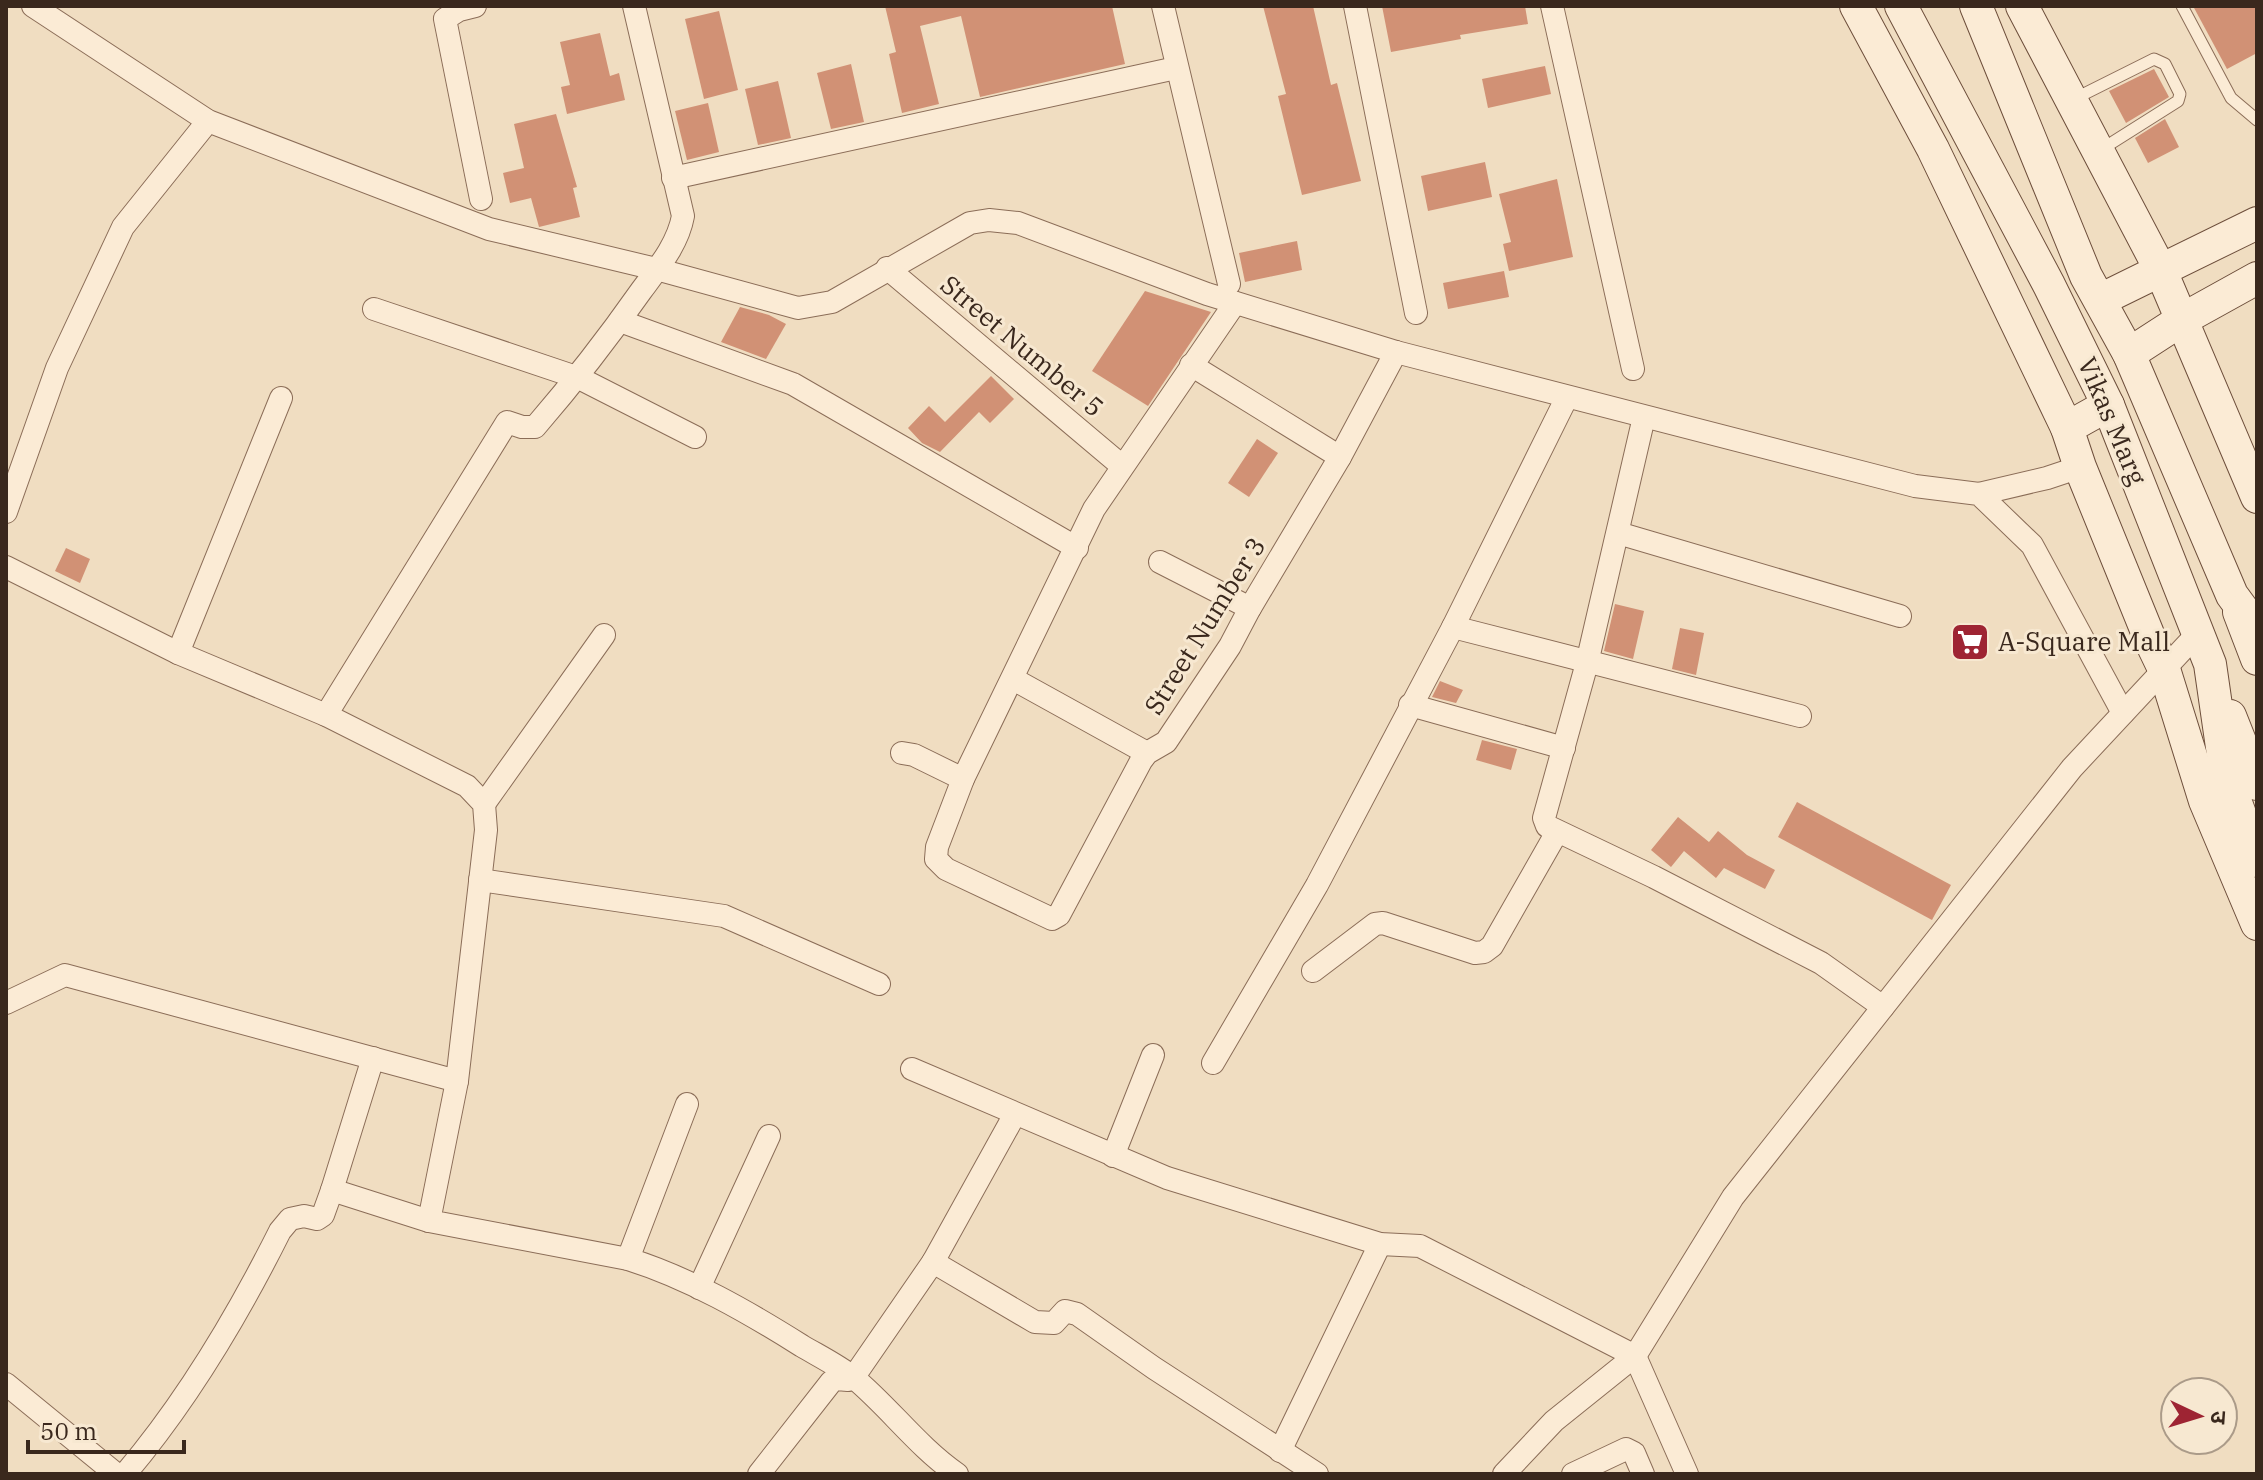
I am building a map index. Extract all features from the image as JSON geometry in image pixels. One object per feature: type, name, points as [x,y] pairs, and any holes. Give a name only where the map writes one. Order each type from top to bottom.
[{"type":"street","points":[[33,6],[208,121],[489,229],[656,269],[798,308],[832,302],[970,223],[989,220],[1018,223],[1396,352],[1915,486],[1979,494],[2080,467]]},
{"type":"street","points":[[475,6],[459,10],[445,19],[481,199]]},
{"type":"street","points":[[326,715],[507,422],[535,427],[579,378],[680,232],[683,216],[634,6]]},
{"type":"street","points":[[902,753],[914,755],[963,779],[1094,509],[1191,365],[1232,294],[1163,6]]},
{"type":"street","points":[[1355,6],[1416,313]]},
{"type":"street","points":[[1552,6],[1633,369]]},
{"type":"street","points":[[1856,6],[1933,149],[2067,428],[2080,467],[2164,669],[2205,801],[2257,924]]},
{"type":"street","name":"Vikas Marg","points":[[1901,6],[2049,285],[2108,405],[2210,664],[2226,775],[2257,861]]},
{"type":"street","points":[[1953,6],[1966,25],[1983,20]]},
{"type":"street","points":[[2022,6],[2161,271],[2257,497]]},
{"type":"street","name":"Vikas Marg","points":[[1983,20],[2086,276],[2129,354],[2232,595],[2257,629]]},
{"type":"street","points":[[673,178],[1176,68]]},
{"type":"street","points":[[6,512],[57,368],[123,227],[208,121]]},
{"type":"street","points":[[2100,300],[2257,223]]},
{"type":"street","name":"Street Number 5","points":[[887,268],[1122,466]]},
{"type":"street","points":[[2129,354],[2183,319],[2257,278]]},
{"type":"street","points":[[374,309],[579,378],[695,437]]},
{"type":"street","points":[[620,321],[793,384],[1077,548]]},
{"type":"street","name":"Street Number 3","points":[[963,779],[937,847],[936,859],[946,869],[1052,919],[1059,915],[1147,753],[1166,742],[1230,646],[1340,457],[1396,352]]},
{"type":"street","points":[[1191,365],[1340,457]]},
{"type":"street","points":[[1213,1063],[1317,885],[1453,627],[1567,397]]},
{"type":"street","points":[[178,653],[281,398]]},
{"type":"street","points":[[2067,428],[2108,405]]},
{"type":"street","points":[[1644,417],[1587,663],[1544,818],[1547,826],[1821,963],[1883,1007]]},
{"type":"street","points":[[1979,494],[2032,545],[2123,713]]},
{"type":"street","points":[[1618,533],[1900,616]]},
{"type":"street","points":[[1160,562],[1250,608]]},
{"type":"street","points":[[6,567],[178,653],[326,715],[467,786],[484,804],[486,830],[457,1081],[429,1221]]},
{"type":"street","points":[[2232,595],[2257,659]]},
{"type":"street","points":[[1453,627],[1800,716]]},
{"type":"street","points":[[1504,1474],[1554,1421],[1635,1356],[1733,1197],[2072,768],[2198,633]]},
{"type":"street","points":[[484,804],[604,635]]},
{"type":"street","points":[[2210,664],[2257,784]]},
{"type":"street","points":[[1013,679],[1147,753]]},
{"type":"street","points":[[1410,705],[1564,748]]},
{"type":"street","points":[[1313,971],[1375,924],[1383,923],[1475,953],[1484,952],[1492,946],[1557,832]]},
{"type":"street","points":[[480,880],[724,916],[879,984]]},
{"type":"street","points":[[6,1003],[65,975],[457,1081]]},
{"type":"street","points":[[1113,1156],[1153,1055]]},
{"type":"street","points":[[125,1474],[156,1437],[202,1370],[280,1231],[290,1219],[304,1216],[317,1219],[323,1215],[373,1058]]},
{"type":"street","points":[[912,1069],[1167,1178],[1380,1244],[1420,1246],[1635,1356],[1687,1474]]},
{"type":"street","points":[[628,1259],[687,1104]]},
{"type":"street","points":[[759,1474],[831,1382],[853,1378],[933,1262],[1015,1114]]},
{"type":"street","points":[[699,1288],[769,1136]]},
{"type":"street","points":[[332,1190],[429,1221],[628,1259],[699,1288],[762,1320],[853,1378],[934,1458],[957,1474]]},
{"type":"street","points":[[1280,1451],[1380,1244]]},
{"type":"street","points":[[933,1262],[1035,1322],[1054,1323],[1065,1311],[1077,1314],[1317,1474]]},
{"type":"street","points":[[6,1384],[116,1474]]},
{"type":"street","points":[[1578,1473],[1626,1449],[1634,1453],[1643,1474]]},
{"type":"lane","points":[[2182,6],[2231,98],[2257,120]]},
{"type":"lane","points":[[2072,101],[2154,59],[2165,64],[2180,94],[2178,101],[2098,151]]},
{"type":"building","points":[[885,6],[1112,6],[1125,64],[980,97],[961,16],[920,26],[939,104],[902,113],[889,54],[896,52]]},
{"type":"building","points":[[1263,6],[1313,6],[1331,85],[1337,83],[1361,181],[1302,195],[1278,96],[1286,94]]},
{"type":"building","points":[[1382,6],[1525,6],[1528,24],[1460,35],[1461,39],[1391,52]]},
{"type":"building","points":[[2193,6],[2257,6],[2257,53],[2227,69]]},
{"type":"building","points":[[719,11],[738,90],[704,99],[685,19]]},
{"type":"building","points":[[600,33],[610,76],[619,73],[625,100],[567,114],[561,87],[570,85],[560,42]]},
{"type":"building","points":[[851,64],[864,122],[831,129],[817,73]]},
{"type":"building","points":[[1545,66],[1551,94],[1488,108],[1482,79]]},
{"type":"building","points":[[2154,69],[2169,97],[2126,123],[2109,91]]},
{"type":"building","points":[[778,81],[791,138],[758,145],[745,89]]},
{"type":"building","points":[[708,103],[719,152],[687,160],[675,111]]},
{"type":"building","points":[[556,114],[577,187],[573,188],[580,217],[539,227],[531,198],[510,203],[503,173],[524,168],[514,124]]},
{"type":"building","points":[[2165,119],[2179,147],[2148,163],[2135,138]]},
{"type":"building","points":[[1485,162],[1492,197],[1428,211],[1421,176]]},
{"type":"building","points":[[1557,179],[1573,257],[1509,271],[1503,244],[1511,242],[1499,194]]},
{"type":"building","points":[[1297,241],[1302,270],[1245,282],[1239,253]]},
{"type":"building","points":[[1504,271],[1509,297],[1448,309],[1443,283]]},
{"type":"building","points":[[1145,291],[1211,312],[1148,406],[1092,371]]},
{"type":"building","points":[[740,307],[769,315],[786,324],[766,359],[721,342]]},
{"type":"building","points":[[991,376],[1014,399],[990,423],[979,412],[940,452],[922,443],[908,428],[929,406],[945,422]]},
{"type":"building","points":[[1257,439],[1278,453],[1249,497],[1228,483]]},
{"type":"building","points":[[66,548],[90,559],[80,583],[55,571]]},
{"type":"building","points":[[1615,604],[1644,611],[1633,659],[1604,651]]},
{"type":"building","points":[[1680,628],[1704,633],[1696,675],[1672,669]]},
{"type":"building","points":[[1440,681],[1463,690],[1456,703],[1432,697]]},
{"type":"building","points":[[1482,740],[1517,749],[1511,770],[1476,760]]},
{"type":"building","points":[[1797,802],[1951,885],[1932,920],[1778,837]]},
{"type":"building","points":[[1678,817],[1709,842],[1718,831],[1747,855],[1775,870],[1765,889],[1724,868],[1716,878],[1684,851],[1671,867],[1651,850]]},
{"type":"place","name":"A-Square Mall","points":[[1970,642]]}]
